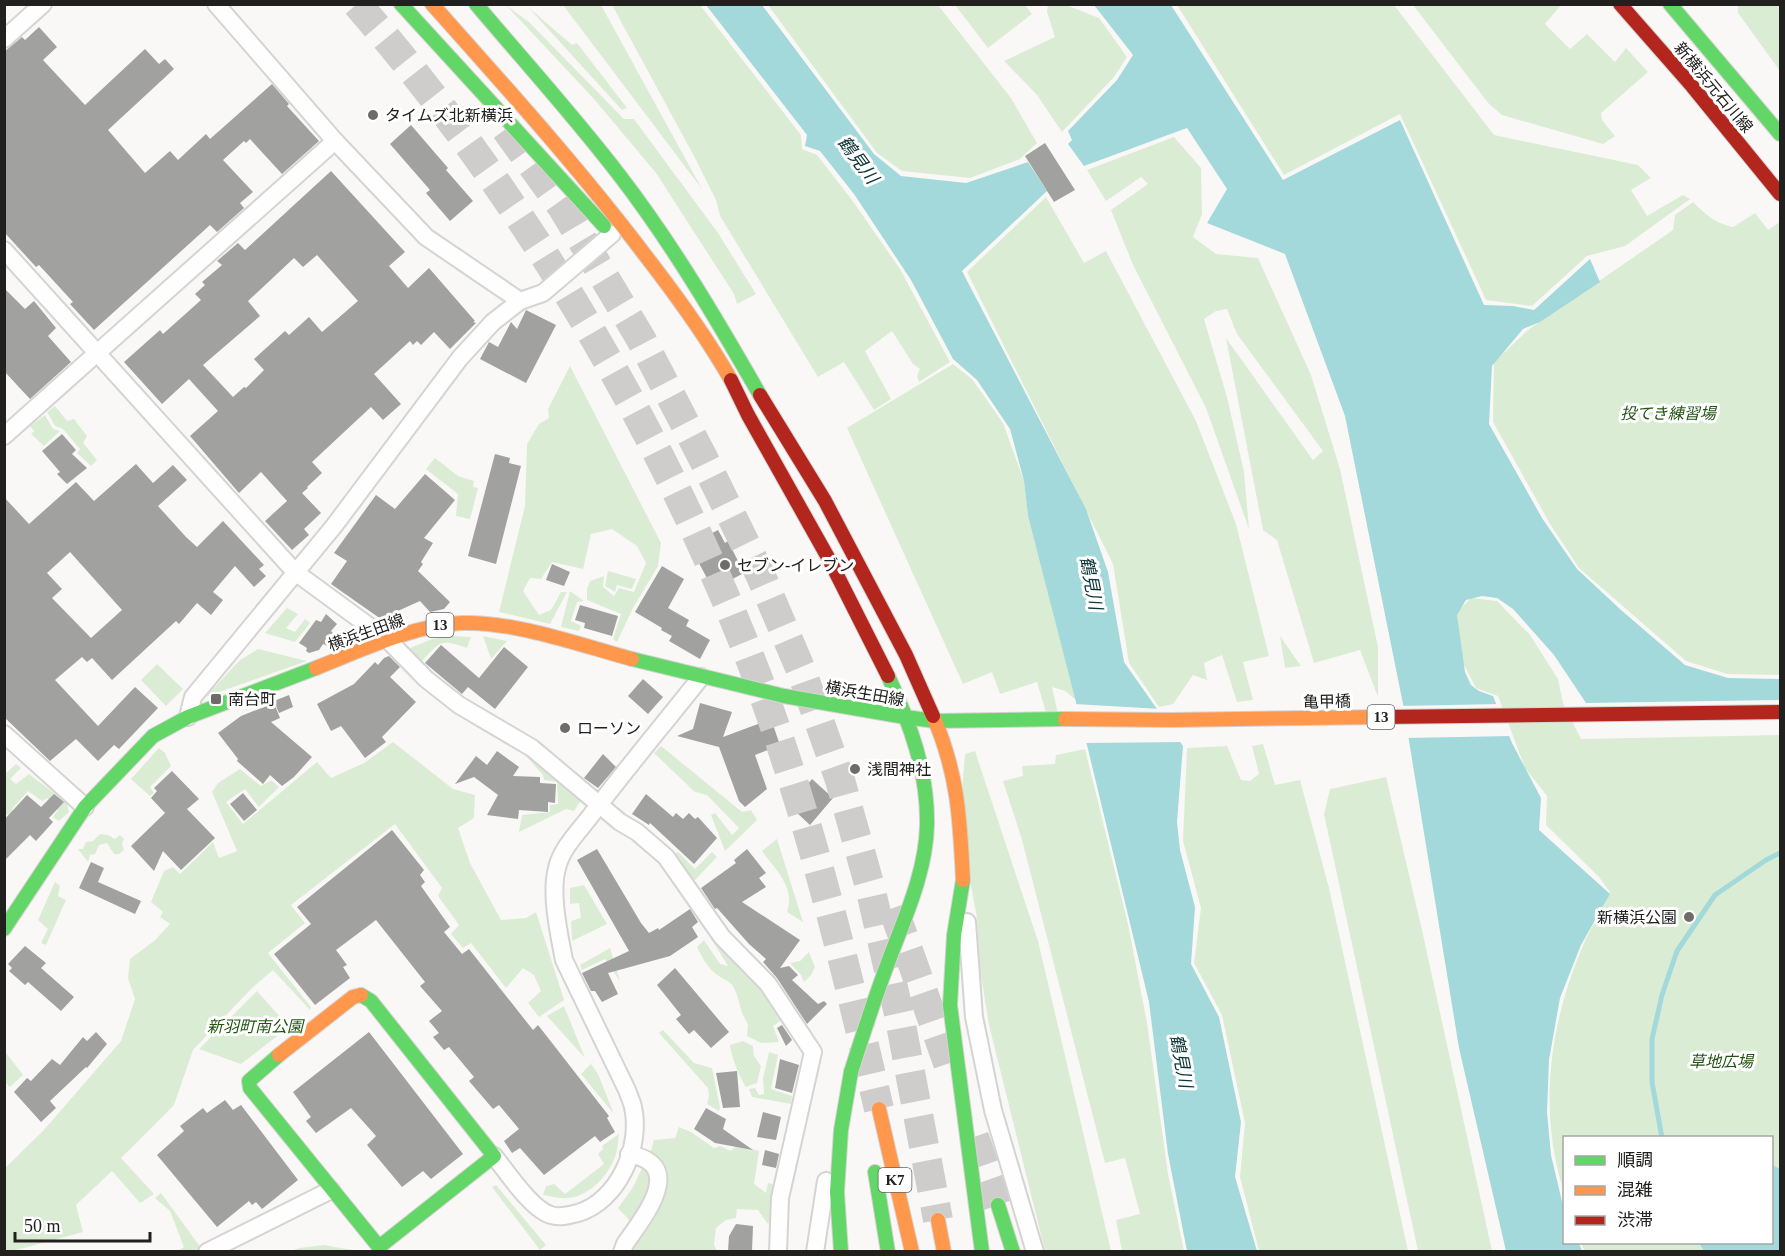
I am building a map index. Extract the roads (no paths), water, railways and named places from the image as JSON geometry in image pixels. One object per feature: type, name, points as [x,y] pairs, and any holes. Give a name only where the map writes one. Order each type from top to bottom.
[{"type":"main road","points":[[401,4],[612,234],[746,411]]},
{"type":"main road","points":[[432,4],[593,170],[640,230],[776,423]]},
{"type":"main road","points":[[449,4],[538,115],[693,321],[731,381],[797,499],[884,668],[905,717],[925,783],[926,837],[915,888],[869,1014],[851,1072],[842,1130],[837,1192],[841,1251]]},
{"type":"main road","points":[[476,4],[620,176],[656,226],[717,321],[776,423],[831,511],[906,655],[936,721],[956,789],[960,812],[963,880],[954,935],[950,1005],[982,1251]]},
{"type":"main road","name":"新横浜元石川線","points":[[1620,4],[1708,104],[1780,194]]},
{"type":"main road","name":"新横浜元石川線","points":[[1670,4],[1780,134]]},
{"type":"main road","name":"横浜生田線","points":[[4,929],[85,807],[153,735],[188,717],[388,640],[437,626],[479,623],[522,630],[701,677],[784,696],[905,717],[936,721],[982,719]]},
{"type":"main road","name":"亀甲橋","points":[[982,719],[1171,720],[1780,712]]},
{"type":"main road","points":[[361,995],[371,1001],[494,1156],[380,1249],[331,1190],[250,1088],[249,1081],[353,997],[361,995]]},
{"type":"main road","name":"K7","points":[[871,1114],[912,1251]]},
{"type":"main road","points":[[873,1157],[888,1251]]},
{"type":"main road","points":[[971,1173],[990,1251]]},
{"type":"main road","points":[[998,1205],[1013,1251]]},
{"type":"main road","points":[[938,1220],[944,1251]]},
{"type":"street","points":[[4,39],[44,4]]},
{"type":"street","points":[[216,4],[335,141],[426,237],[520,301]]},
{"type":"street","points":[[4,436],[335,141]]},
{"type":"street","points":[[188,717],[193,698],[334,526],[460,358],[493,322],[520,301],[543,293],[612,234]]},
{"type":"street","points":[[4,250],[295,572],[388,640],[426,679],[459,705],[485,718],[532,748],[620,822],[638,832],[666,857],[722,937],[768,984],[813,1052],[780,1198],[778,1251]]},
{"type":"street","points":[[494,1156],[539,1210],[552,1216],[568,1216],[596,1206],[608,1196],[621,1179],[633,1141],[633,1108],[627,1090],[564,960],[556,903],[556,869],[564,852],[600,803],[701,677]]},
{"type":"street","points":[[4,734],[85,807]]},
{"type":"street","points":[[963,880],[974,1017],[993,1110],[1035,1251]]},
{"type":"street","points":[[815,1251],[833,1133],[851,1072]]},
{"type":"street","points":[[622,1251],[651,1206],[658,1179],[656,1169],[648,1161],[629,1154]]},
{"type":"street","points":[[207,1251],[331,1190]]},
{"type":"water","name":"鶴見川","points":[[706,5],[762,5],[874,154],[901,176],[966,183],[1028,162],[1047,191],[962,271],[1086,509],[1108,572],[1124,662],[1183,746],[1177,822],[1180,850],[1195,907],[1191,964],[1219,1017],[1241,1122],[1235,1177],[1257,1251],[1187,1251],[1168,1154],[1149,1002],[1087,745],[1028,516],[1024,481],[1010,429],[977,380],[953,359],[911,280],[854,194],[820,151],[805,146],[807,135]]},
{"type":"water","points":[[1094,5],[1171,5],[1283,180],[1400,120],[1484,305],[1513,306],[1534,310],[1590,259],[1600,282],[1540,322],[1523,329],[1492,366],[1489,424],[1542,518],[1577,569],[1621,610],[1685,665],[1728,678],[1780,679],[1780,700],[1586,703],[1554,655],[1513,609],[1497,598],[1482,596],[1466,600],[1457,615],[1465,672],[1471,685],[1493,696],[1512,743],[1541,798],[1539,830],[1610,894],[1581,945],[1560,998],[1549,1060],[1547,1112],[1551,1155],[1563,1206],[1563,1244],[1579,1244],[1582,1251],[1506,1251],[1459,1048],[1403,704],[1345,416],[1285,254],[1207,223],[1227,189],[1187,128],[1084,166],[1068,144],[1072,140],[1068,131],[1117,80],[1133,55]]},
{"type":"water","points":[[1773,1166],[1780,1169],[1780,1251],[1704,1251],[1700,1244],[1773,1244]]},
{"type":"waterway","points":[[1662,1136],[1652,1082],[1652,1039],[1662,995],[1677,951],[1715,895],[1780,853]]},
{"type":"tunnel","points":[[357,4],[419,79],[478,158],[534,240],[587,324],[636,411],[681,500],[722,589],[777,732],[810,838],[879,1109]]},
{"type":"tunnel","points":[[506,129],[563,208],[641,339],[760,574],[801,670],[840,780],[870,887],[899,1014],[938,1220]]},
{"type":"tunnel","points":[[893,908],[953,1077]]},
{"type":"tunnel","points":[[974,1137],[998,1205]]},
{"type":"place","name":"タイムズ北新横浜","points":[[373,115]]},
{"type":"place","name":"セブン-イレブン","points":[[725,565]]},
{"type":"place","name":"南台町","points":[[216,699]]},
{"type":"place","name":"ローソン","points":[[565,728]]},
{"type":"place","name":"浅間神社","points":[[855,769]]},
{"type":"place","name":"新横浜公園","points":[[1689,917]]},
{"type":"park label","name":"投てき練習場","points":[[1668,413]]},
{"type":"park label","name":"新羽町南公園","points":[[255,1026]]},
{"type":"park label","name":"草地広場","points":[[1721,1061]]}]
